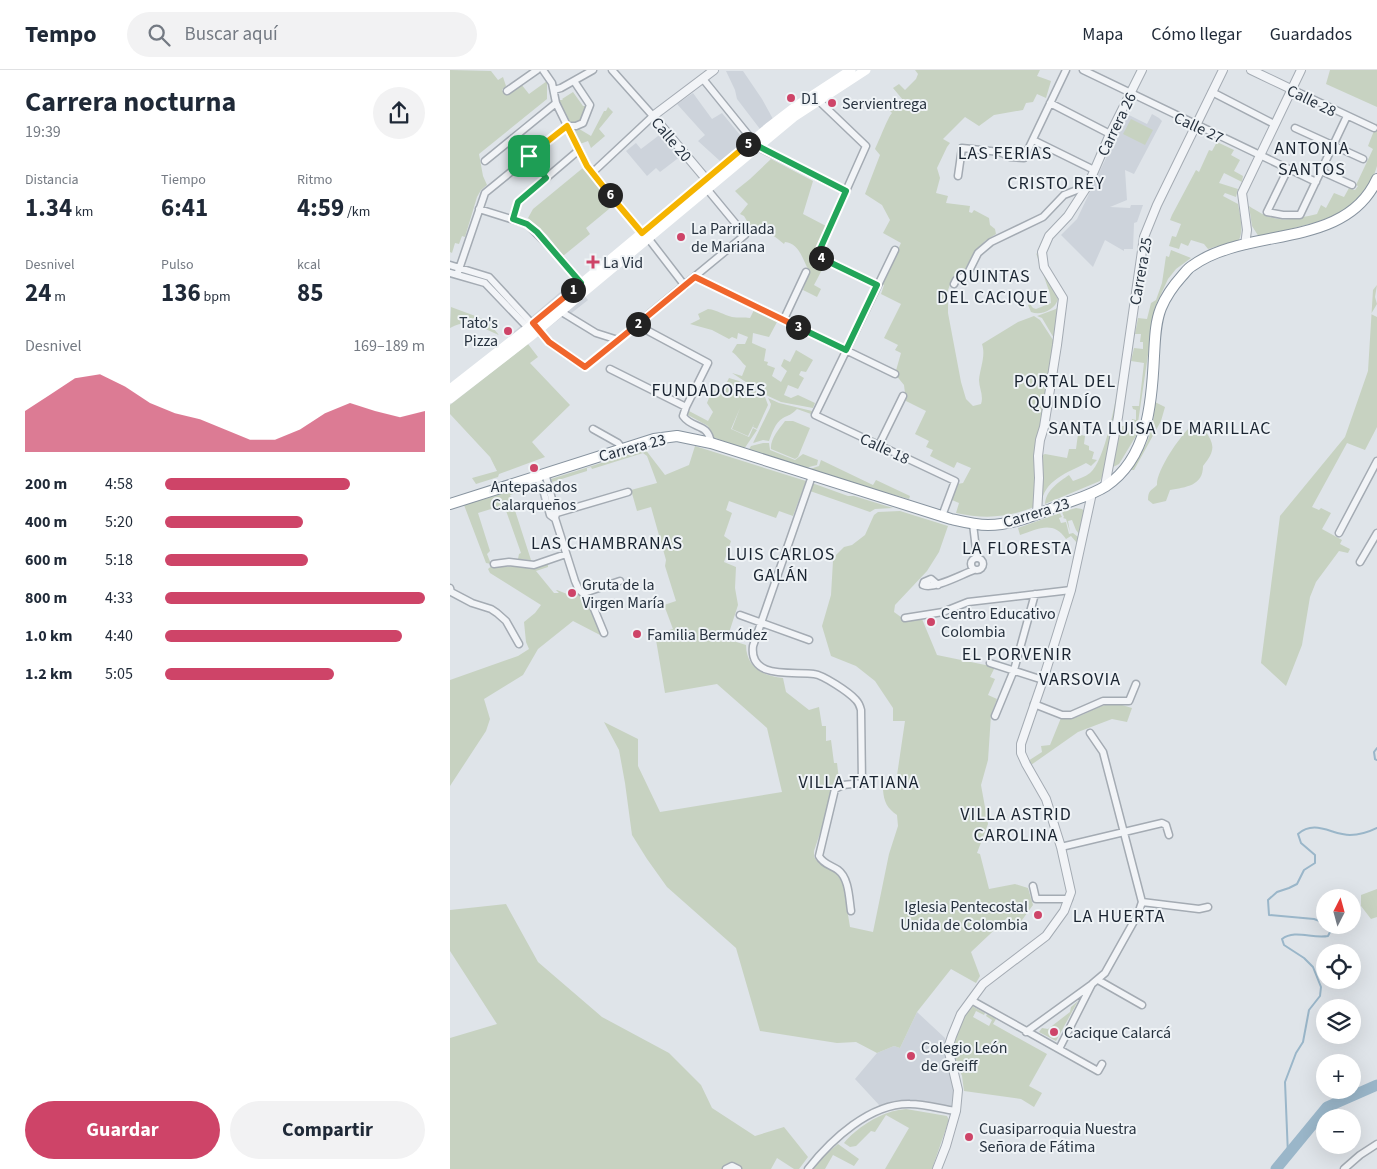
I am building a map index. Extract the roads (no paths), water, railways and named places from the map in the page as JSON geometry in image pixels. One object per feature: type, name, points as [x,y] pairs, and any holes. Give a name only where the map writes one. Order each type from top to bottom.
[{"type":"highway","name":"Carrera 23","points":[[450,504],[622,448],[669,436],[711,443],[812,476],[973,524],[1004,524],[1037,514],[1106,486],[1121,473],[1142,440],[1150,409],[1156,330],[1161,308],[1171,288],[1192,266],[1223,250],[1294,233],[1340,219],[1364,200],[1372,190],[1377,179]]},
{"type":"highway","name":"Carrera 23","points":[[450,500],[468,499]]},
{"type":"main road","points":[[450,388],[533,328],[560,311],[645,236],[755,144],[796,106],[853,72],[866,70]]},
{"type":"main road","points":[[755,144],[819,101],[853,72]]},
{"type":"main road","points":[[450,398],[533,328],[581,283],[645,236]]},
{"type":"street","points":[[507,91],[537,70]]},
{"type":"street","points":[[543,70],[554,90],[556,103],[592,173],[685,286]]},
{"type":"street","points":[[554,90],[593,70]]},
{"type":"street","name":"Calle 20","points":[[612,70],[653,116],[744,235],[695,277]]},
{"type":"street","points":[[592,173],[653,116],[714,70]]},
{"type":"street","points":[[958,176],[962,148],[1000,152],[1010,157],[1024,158],[1066,70]]},
{"type":"street","name":"Calle 27","points":[[1083,70],[1316,182]]},
{"type":"street","name":"Carrera 26","points":[[1037,514],[1040,440],[1044,428],[1063,298],[1044,267],[1042,252],[1049,236],[1068,216],[1088,185],[1110,134],[1142,70]]},
{"type":"street","name":"Carrera 25","points":[[1106,486],[1144,237],[1157,205],[1223,70]]},
{"type":"street","name":"Calle 28","points":[[1251,70],[1374,128]]},
{"type":"street","points":[[1245,245],[1247,230],[1242,193],[1301,70]]},
{"type":"street","points":[[703,78],[755,144],[846,191]]},
{"type":"street","points":[[457,275],[485,193],[567,126],[581,125],[589,108],[588,101],[574,81]]},
{"type":"street","points":[[1212,92],[1274,124]]},
{"type":"street","points":[[819,101],[866,146],[817,256],[877,285]]},
{"type":"street","points":[[485,161],[556,103]]},
{"type":"street","points":[[1050,103],[1110,134]]},
{"type":"street","points":[[1288,169],[1268,212],[1283,215],[1300,215],[1347,116]]},
{"type":"street","points":[[1295,128],[1364,160]]},
{"type":"street","points":[[513,138],[546,178]]},
{"type":"street","points":[[1033,140],[1094,170]]},
{"type":"street","points":[[513,219],[518,202],[579,150]]},
{"type":"street","points":[[1321,171],[1352,185]]},
{"type":"street","points":[[954,284],[956,280],[967,275],[978,253],[991,242],[1044,217],[1064,195],[1088,185]]},
{"type":"street","points":[[479,209],[527,224],[537,232],[581,283]]},
{"type":"street","points":[[1247,230],[1256,242]]},
{"type":"street","points":[[846,350],[895,250]]},
{"type":"street","points":[[450,265],[489,277],[533,328]]},
{"type":"street","points":[[784,319],[806,272]]},
{"type":"street","points":[[450,273],[485,283],[549,342],[585,367],[695,277],[895,374]]},
{"type":"street","points":[[560,311],[596,333],[618,340]]},
{"type":"street","points":[[637,325],[708,363],[683,416],[686,420],[705,429],[710,434],[711,443]]},
{"type":"street","name":"Calle 18","points":[[846,350],[815,415],[955,481],[942,516]]},
{"type":"street","points":[[610,370],[686,407]]},
{"type":"street","points":[[879,445],[903,396]]},
{"type":"street","points":[[593,429],[618,443],[622,448]]},
{"type":"street","points":[[1339,533],[1377,460]]},
{"type":"street","points":[[541,475],[575,581],[579,590],[590,599],[604,633]]},
{"type":"street","points":[[812,476],[761,622],[752,654],[754,661],[760,666],[773,671],[786,674],[817,674],[855,698],[860,704],[862,784],[843,785],[835,789],[819,856],[822,861],[840,871],[846,882],[851,911]]},
{"type":"street","points":[[554,516],[628,492]]},
{"type":"street","points":[[937,1169],[956,1111],[958,1090],[948,1048],[961,1014],[983,984],[1046,936],[1064,911],[1071,892],[1061,847],[1046,799],[1021,753],[1020,744],[1043,680],[1071,590],[1092,493]]},
{"type":"street","points":[[938,585],[974,570],[980,570],[983,566],[981,560],[977,558],[973,524]]},
{"type":"street","points":[[1360,562],[1377,533]]},
{"type":"street","points":[[494,564],[510,562],[534,565],[566,554]]},
{"type":"street","points":[[584,593],[620,581]]},
{"type":"street","points":[[450,588],[451,592],[472,603],[492,609],[506,621],[520,644]]},
{"type":"street","points":[[906,618],[943,612],[968,602],[1071,590]]},
{"type":"street","points":[[995,716],[1014,670],[1035,594]]},
{"type":"street","points":[[740,615],[809,640]]},
{"type":"street","points":[[990,663],[1043,680]]},
{"type":"street","points":[[1034,704],[1062,715],[1072,715],[1103,701],[1129,701],[1136,684]]},
{"type":"street","points":[[1026,1032],[1105,973],[1138,914],[1142,902],[1103,752],[1090,733]]},
{"type":"street","points":[[1061,847],[1162,823],[1166,825],[1169,835]]},
{"type":"street","points":[[1033,886],[1036,898],[1069,900]]},
{"type":"street","points":[[1142,902],[1199,909],[1208,907]]},
{"type":"street","points":[[1095,982],[1142,1004]]},
{"type":"street","points":[[1060,1049],[1095,982]]},
{"type":"street","points":[[971,1000],[1098,1071],[1102,1064]]},
{"type":"street","points":[[808,1169],[817,1157],[849,1129],[869,1114],[883,1108],[910,1104],[956,1111]]},
{"type":"street","points":[[1344,1169],[1377,1144]]},
{"type":"street","points":[[726,1169],[732,1166],[738,1169]]},
{"type":"waterway","points":[[1377,748],[1374,752],[1375,759],[1377,760]]},
{"type":"waterway","points":[[1316,920],[1269,915],[1268,900],[1277,892],[1297,884],[1304,870],[1315,863],[1315,855],[1301,843],[1298,834],[1311,828],[1350,835],[1364,833],[1377,828]]},
{"type":"waterway","points":[[1288,1155],[1285,1082],[1296,1053],[1303,1042],[1309,1010],[1320,996],[1321,987],[1313,967],[1304,958],[1284,945],[1282,939],[1298,934],[1322,937],[1329,934]]},
{"type":"waterway","points":[[1276,1169],[1327,1107],[1377,1085]]},
{"type":"place","name":"D1","points":[[791,98]]},
{"type":"place","name":"Servientrega","points":[[832,103]]},
{"type":"place","name":"La Parrillada de Mariana","points":[[681,237]]},
{"type":"place","name":"La Vid","points":[[593,262]]},
{"type":"place","name":"Tato's Pizza","points":[[508,331]]},
{"type":"place","name":"Antepasados Calarqueños","points":[[534,468]]},
{"type":"place","name":"Gruta de la Virgen María","points":[[572,593]]},
{"type":"place","name":"Centro Educativo Colombia","points":[[931,622]]},
{"type":"place","name":"Familia Bermúdez","points":[[637,634]]},
{"type":"place","name":"Iglesia Pentecostal Unida de Colombia","points":[[1038,915]]},
{"type":"place","name":"Cacique Calarcá","points":[[1054,1032]]},
{"type":"place","name":"Colegio León de Greiff","points":[[911,1056]]},
{"type":"place","name":"Cuasiparroquia Nuestra Señora de Fátima","points":[[969,1137]]},
{"type":"district","name":"LAS FERIAS","points":[[1005,153]]},
{"type":"district","name":"ANTONIA SANTOS","points":[[1312,158]]},
{"type":"district","name":"CRISTO REY","points":[[1056,183]]},
{"type":"district","name":"QUINTAS DEL CACIQUE","points":[[993,286]]},
{"type":"district","name":"FUNDADORES","points":[[709,390]]},
{"type":"district","name":"PORTAL DEL QUINDÍO","points":[[1065,391]]},
{"type":"district","name":"SANTA LUISA DE MARILLAC","points":[[1160,428]]},
{"type":"district","name":"LAS CHAMBRANAS","points":[[607,543]]},
{"type":"district","name":"LA FLORESTA","points":[[1017,548]]},
{"type":"district","name":"LUIS CARLOS GALÁN","points":[[781,564]]},
{"type":"district","name":"EL PORVENIR","points":[[1017,654]]},
{"type":"district","name":"VARSOVIA","points":[[1080,679]]},
{"type":"district","name":"VILLA TATIANA","points":[[859,782]]},
{"type":"district","name":"VILLA ASTRID CAROLINA","points":[[1016,824]]},
{"type":"district","name":"LA HUERTA","points":[[1119,916]]}]
